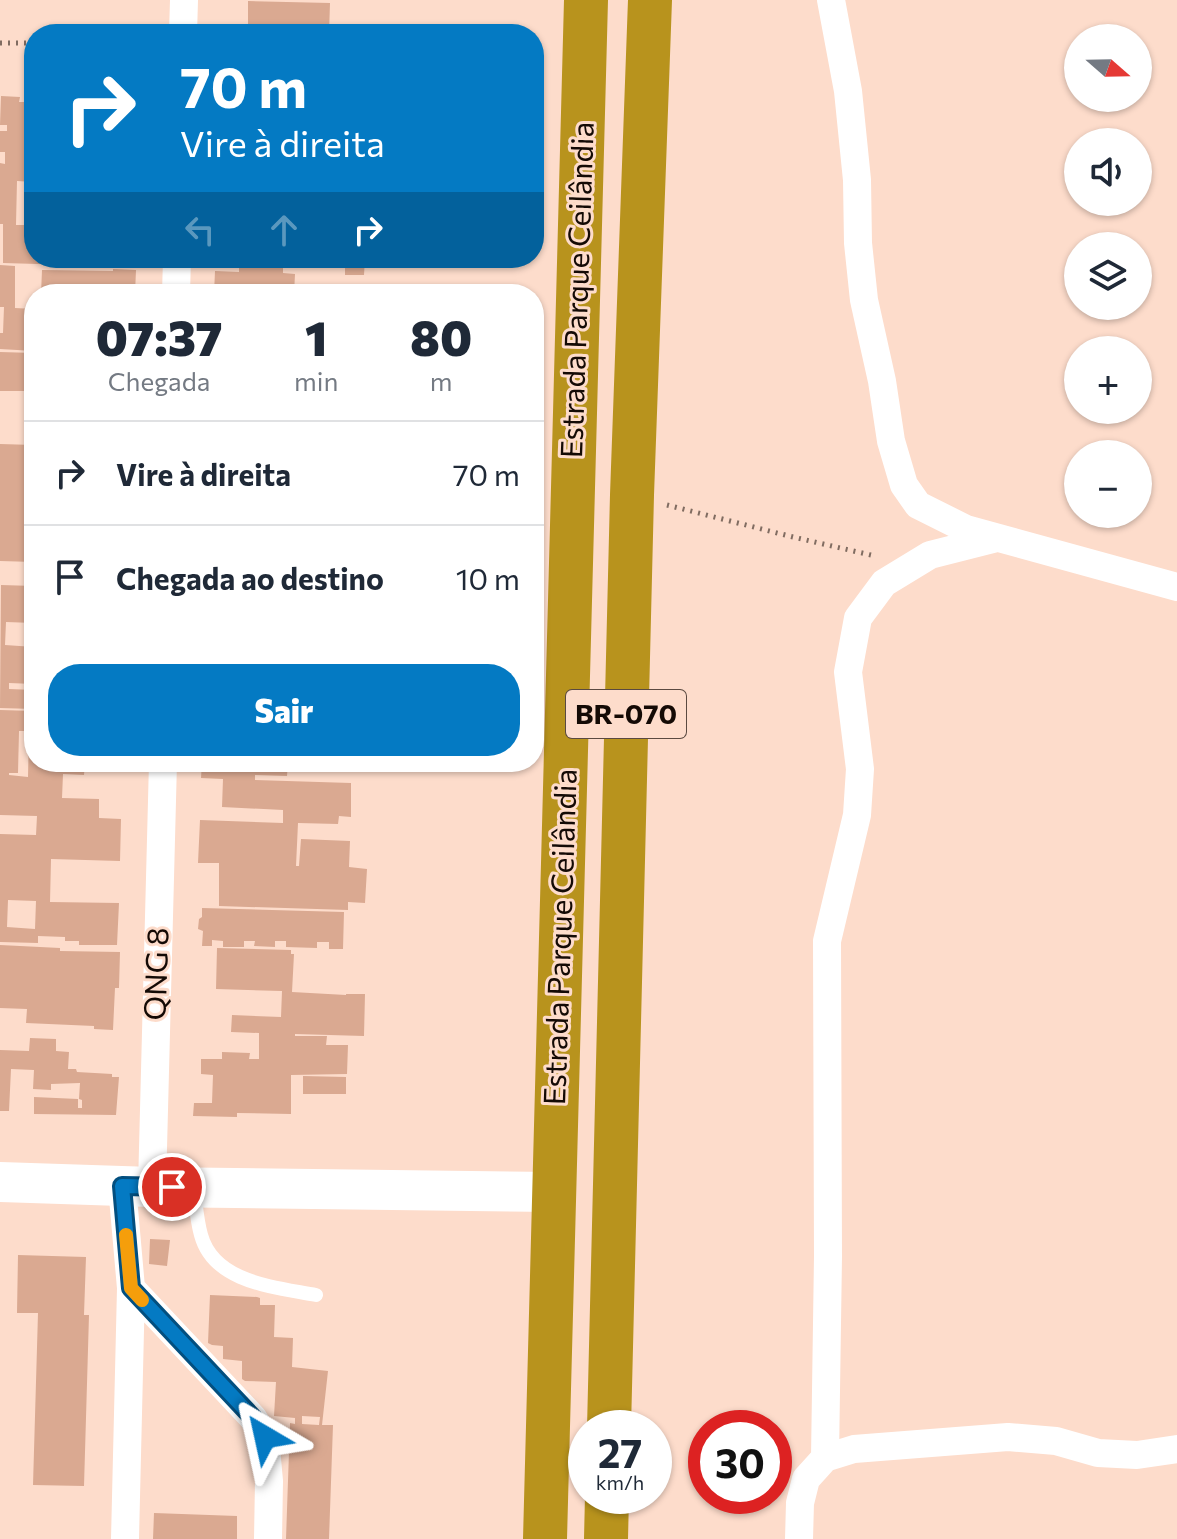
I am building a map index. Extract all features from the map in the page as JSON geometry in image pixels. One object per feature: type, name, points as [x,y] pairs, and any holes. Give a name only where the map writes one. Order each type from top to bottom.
[{"type":"highway","name":"Estrada Parque Ceilândia","points":[[545,1539],[586,0]]},
{"type":"highway","name":"Estrada Parque Ceilândia","points":[[609,1410],[632,495],[650,0]]},
{"type":"highway","points":[[606,1539],[607,1514]]},
{"type":"street","points":[[183,24],[184,0]]},
{"type":"street","points":[[831,0],[848,91],[864,300],[882,381],[891,441],[904,485],[918,505],[966,529],[1177,587]]},
{"type":"street","points":[[825,1458],[827,941],[857,815],[860,769],[848,672],[858,618],[884,583],[930,555],[997,538]]},
{"type":"street","name":"QNG 8","points":[[125,1539],[131,1288],[162,772]]},
{"type":"street","points":[[0,1182],[554,1192]]},
{"type":"street","points":[[131,1288],[253,1418],[265,1437],[269,1481],[268,1539]]},
{"type":"street","points":[[799,1539],[800,1503],[806,1479],[825,1458],[854,1449],[1008,1437],[1056,1441],[1098,1453],[1137,1455],[1177,1449]]},
{"type":"lane","points":[[193,1187],[201,1237],[215,1259],[250,1283],[316,1295]]},
{"type":"path","points":[[0,43],[24,43]]},
{"type":"path","points":[[632,495],[877,556]]},
{"type":"building","points":[[248,1],[330,3],[329,24],[248,24]]},
{"type":"building","points":[[1,96],[20,97],[19,102],[24,102],[24,181],[17,181],[16,225],[24,225],[24,264],[3,263],[0,163],[5,164],[5,152],[0,152],[0,131],[7,131],[7,125],[0,125]]},
{"type":"building","points":[[0,265],[15,266],[15,308],[24,308],[24,350],[0,349],[4,307],[0,307]]},
{"type":"building","points":[[239,268],[283,268],[283,273],[295,274],[294,284],[214,284],[215,271],[239,272]]},
{"type":"building","points":[[345,268],[364,268],[364,275],[345,275]]},
{"type":"building","points":[[42,270],[136,270],[135,284],[41,284]]},
{"type":"building","points":[[0,352],[24,353],[24,391],[0,391]]},
{"type":"building","points":[[0,444],[24,445],[24,562],[0,561]]},
{"type":"building","points":[[1,585],[24,586],[24,623],[6,622],[5,645],[24,646],[24,684],[9,683],[9,689],[24,690],[24,709],[0,708]]},
{"type":"building","points":[[0,710],[24,711],[24,731],[19,731],[18,773],[9,775],[28,777],[28,772],[84,772],[84,775],[63,774],[62,798],[99,799],[99,818],[121,819],[120,861],[51,859],[50,902],[119,903],[117,945],[79,945],[79,941],[65,941],[65,937],[38,936],[38,943],[0,942],[0,834],[36,835],[37,816],[0,815]],"holes":[[[8,900],[36,901],[35,929],[7,927]]]},
{"type":"building","points":[[201,772],[287,772],[287,776],[255,775],[255,780],[351,783],[351,817],[339,816],[338,824],[298,823],[296,866],[299,866],[301,839],[350,841],[349,867],[367,869],[365,903],[348,902],[348,910],[219,906],[219,863],[198,863],[200,820],[283,823],[283,810],[222,807],[223,779],[201,778]]},
{"type":"building","points":[[202,908],[344,912],[343,949],[329,949],[329,942],[317,942],[317,948],[286,947],[286,941],[275,941],[275,947],[254,946],[255,941],[244,941],[244,947],[223,947],[223,941],[212,940],[212,946],[202,946],[203,931],[198,929]]},
{"type":"building","points":[[0,945],[60,948],[60,951],[120,952],[113,1030],[94,1029],[94,1026],[26,1023],[27,1009],[0,1008]]},
{"type":"building","points":[[217,948],[291,950],[294,954],[292,992],[365,994],[364,1036],[295,1034],[327,1036],[326,1045],[348,1045],[347,1074],[291,1075],[291,1114],[193,1116],[194,1103],[212,1103],[213,1075],[201,1074],[201,1059],[222,1059],[222,1052],[250,1053],[249,1059],[259,1059],[259,1033],[231,1032],[232,1015],[281,1017],[282,991],[216,989]]},
{"type":"building","points":[[30,1038],[56,1039],[56,1051],[69,1052],[68,1069],[119,1077],[116,1115],[34,1114],[34,1097],[78,1099],[78,1108],[82,1108],[80,1083],[51,1084],[51,1090],[33,1089],[34,1070],[11,1069],[9,1111],[0,1111],[0,1050],[29,1051]]},
{"type":"building","points":[[303,1076],[346,1077],[346,1094],[303,1094]]},
{"type":"building","points":[[150,1239],[170,1240],[167,1266],[149,1264]]},
{"type":"building","points":[[18,1255],[86,1257],[84,1315],[89,1315],[84,1486],[33,1485],[38,1313],[17,1313]]},
{"type":"building","points":[[210,1295],[257,1297],[260,1298],[260,1305],[275,1305],[274,1337],[293,1338],[292,1367],[328,1371],[322,1425],[333,1425],[329,1539],[286,1539],[290,1423],[295,1424],[295,1418],[274,1416],[276,1382],[245,1381],[242,1379],[242,1361],[223,1359],[223,1346],[208,1343]],"holes":[[[302,1416],[320,1417],[319,1425],[302,1424]]]},
{"type":"building","points":[[154,1513],[237,1516],[237,1539],[153,1539]]},
{"type":"slow traffic","points":[[126,1235],[131,1288],[142,1300]]},
{"type":"route","points":[[172,1187],[122,1186],[131,1288],[253,1418],[265,1437]]}]
